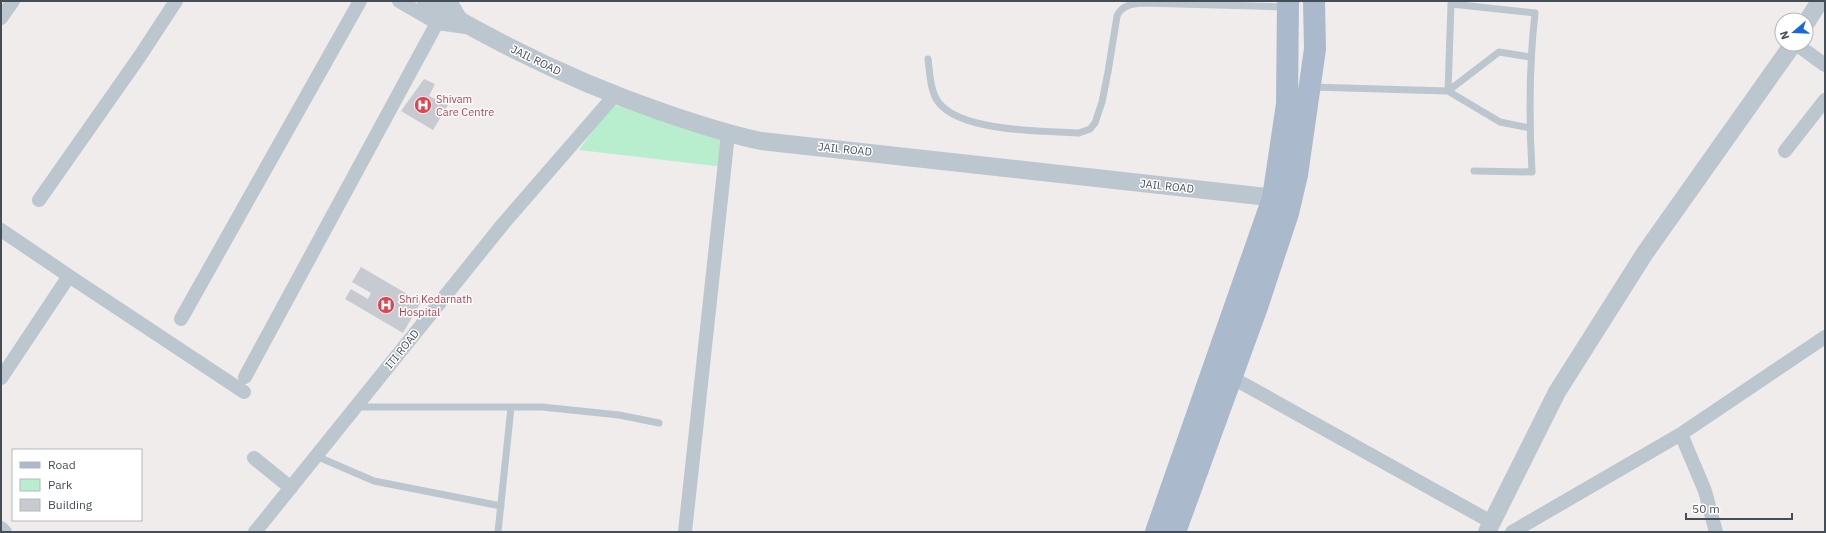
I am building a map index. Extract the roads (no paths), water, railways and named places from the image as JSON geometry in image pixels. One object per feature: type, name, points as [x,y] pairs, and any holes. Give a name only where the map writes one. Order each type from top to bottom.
[{"type":"main road","points":[[1156,532],[1282,199],[1297,175],[1315,49],[1314,1]]},
{"type":"main road","points":[[1175,532],[1267,277],[1282,199],[1287,104],[1288,4]]},
{"type":"street","points":[[1,18],[13,1]]},
{"type":"street","points":[[39,200],[140,56],[176,1]]},
{"type":"street","points":[[181,319],[360,1]]},
{"type":"street","points":[[399,1],[436,23],[468,25]]},
{"type":"street","name":"JAIL ROAD","points":[[427,1],[541,64],[614,96],[728,134],[761,141],[1282,199]]},
{"type":"street","points":[[450,1],[468,25]]},
{"type":"street","points":[[1812,12],[1816,3]]},
{"type":"street","points":[[245,377],[436,23]]},
{"type":"street","points":[[1231,378],[1490,527],[1557,392],[1645,254],[1787,52]]},
{"type":"street","points":[[1807,52],[1825,65]]},
{"type":"street","name":"ITI ROAD","points":[[255,532],[503,224],[614,96]]},
{"type":"street","points":[[1785,151],[1825,100]]},
{"type":"street","points":[[686,532],[728,134]]},
{"type":"street","points":[[1,230],[244,392]]},
{"type":"street","points":[[1,378],[70,276]]},
{"type":"street","points":[[1512,532],[1681,434],[1825,337]]},
{"type":"street","points":[[1681,434],[1705,491],[1716,532]]},
{"type":"street","points":[[254,458],[291,488]]},
{"type":"street","points":[[1,528],[5,532]]},
{"type":"lane","points":[[928,59],[932,88],[939,102],[960,118],[1006,129],[1079,133],[1090,129],[1095,123],[1102,102],[1117,16],[1120,10],[1129,5],[1143,3],[1288,4]]},
{"type":"lane","points":[[1448,91],[1451,4],[1535,13],[1530,57],[1530,128],[1532,172],[1474,171]]},
{"type":"lane","points":[[1448,91],[1499,52],[1530,57]]},
{"type":"lane","points":[[1309,87],[1448,91],[1500,122],[1530,128]]},
{"type":"lane","points":[[356,407],[542,407],[619,415],[658,423]]},
{"type":"lane","points":[[498,532],[511,407]]},
{"type":"lane","points":[[316,456],[374,480],[501,506]]},
{"type":"place","name":"Shivam Care Centre","points":[[423,105]]},
{"type":"place","name":"Shri Kedarnath Hospital","points":[[386,305]]}]
